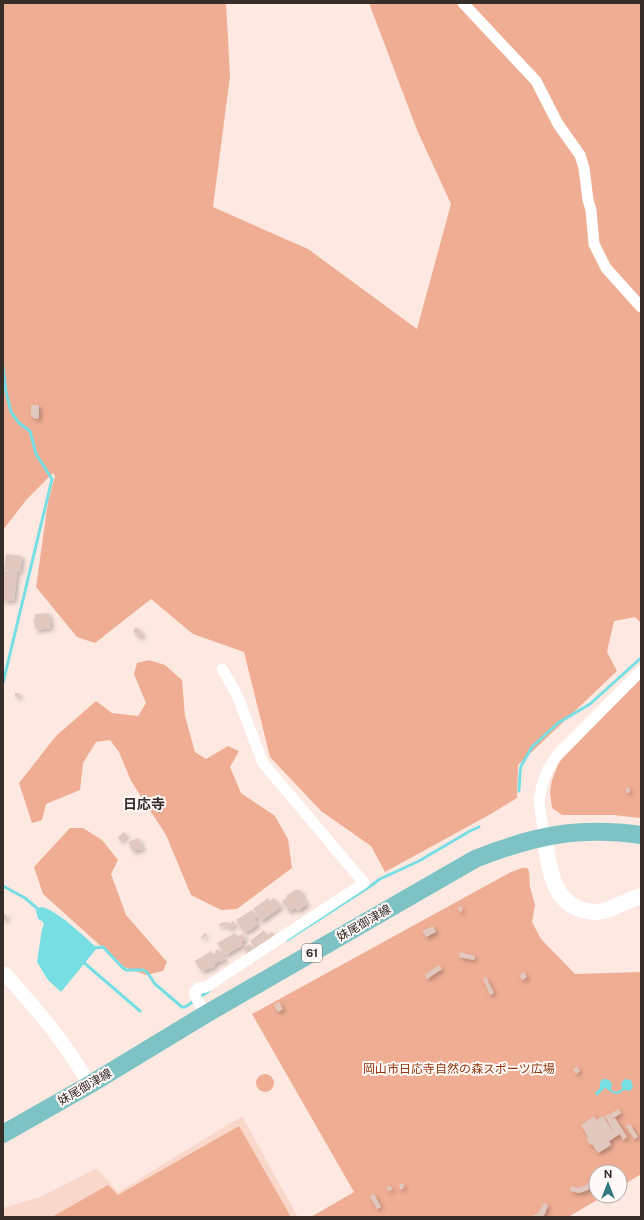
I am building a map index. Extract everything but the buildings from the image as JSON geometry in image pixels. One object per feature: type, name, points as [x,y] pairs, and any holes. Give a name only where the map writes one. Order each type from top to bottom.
[{"type":"main road","name":"妹尾御津線","points":[[3,1134],[89,1085],[200,1004],[475,858],[544,836],[594,831],[641,835]]},
{"type":"main road","points":[[544,836],[554,885],[563,899],[572,906],[587,912],[596,912],[641,896]]},
{"type":"street","points":[[463,3],[536,81],[558,124],[580,155],[584,168],[588,200],[591,210],[594,244],[606,268],[641,308]]},
{"type":"street","points":[[200,1004],[195,991],[199,988],[206,987],[364,883],[263,763],[237,695],[222,668]]},
{"type":"street","points":[[544,836],[539,801],[542,785],[547,771],[558,754],[641,671]]},
{"type":"street","points":[[4,973],[40,1013],[78,1065],[89,1085]]},
{"type":"shaded area","points":[[242,1116],[298,1217],[3,1217],[3,1208],[40,1197],[97,1168],[118,1192]]},
{"type":"green space","points":[[3,3],[226,3],[230,76],[213,207],[308,249],[417,329],[451,204],[417,130],[369,3],[641,3],[641,623],[635,617],[614,621],[607,652],[617,671],[518,765],[517,798],[385,872],[371,846],[321,811],[270,757],[244,652],[193,634],[151,599],[95,643],[77,637],[36,587],[48,502],[55,476],[53,473],[27,499],[3,530]]},
{"type":"green space","points":[[149,660],[165,665],[182,680],[185,716],[195,752],[206,759],[228,746],[239,751],[230,767],[241,793],[275,816],[288,839],[292,868],[237,909],[221,910],[191,895],[166,835],[131,781],[119,752],[110,740],[96,742],[83,763],[80,790],[46,804],[42,820],[32,823],[19,783],[56,736],[96,701],[112,713],[138,716],[146,703],[134,674],[137,663]]},
{"type":"green space","points":[[641,678],[641,818],[613,815],[562,815],[552,808],[550,792],[552,780],[559,762]]},
{"type":"green space","points":[[70,828],[83,828],[102,840],[118,860],[111,874],[126,915],[167,962],[163,971],[146,975],[124,967],[43,894],[34,867]]},
{"type":"green space","name":"岡山市日応寺自然の森スポーツ広場","points":[[522,868],[527,868],[529,871],[530,887],[535,905],[532,922],[541,939],[575,974],[641,972],[641,1174],[628,1182],[628,1164],[588,1164],[588,1204],[590,1204],[568,1217],[311,1217],[354,1192],[252,1014],[511,872]]},
{"type":"green space","points":[[265,1074],[271,1077],[274,1083],[271,1089],[265,1092],[259,1089],[256,1083],[259,1077]]},
{"type":"green space","points":[[239,1126],[291,1217],[52,1217],[108,1185],[118,1195]]},
{"type":"water","points":[[40,907],[46,908],[61,917],[97,948],[61,992],[48,980],[37,962],[44,924],[38,919],[36,911]]},
{"type":"water","points":[[603,1079],[612,1083],[611,1089],[615,1092],[622,1089],[621,1083],[625,1079],[631,1080],[633,1087],[630,1091],[624,1090],[619,1094],[605,1088],[597,1096],[595,1093],[600,1088],[600,1082]]},
{"type":"waterway","points":[[3,367],[6,392],[11,412],[19,423],[30,431],[36,454],[52,479],[3,683]]},
{"type":"waterway","points":[[519,791],[521,766],[532,747],[558,723],[590,704],[641,658]]},
{"type":"waterway","points":[[287,940],[380,879],[419,861],[479,827]]},
{"type":"waterway","points":[[3,886],[25,898],[39,910]]},
{"type":"waterway","points":[[95,948],[103,947],[126,970],[143,970],[147,972],[155,984],[182,1007],[185,1007],[209,991]]},
{"type":"waterway","points":[[82,961],[140,1011]]},
{"type":"district","name":"日応寺","points":[[144,804]]}]
